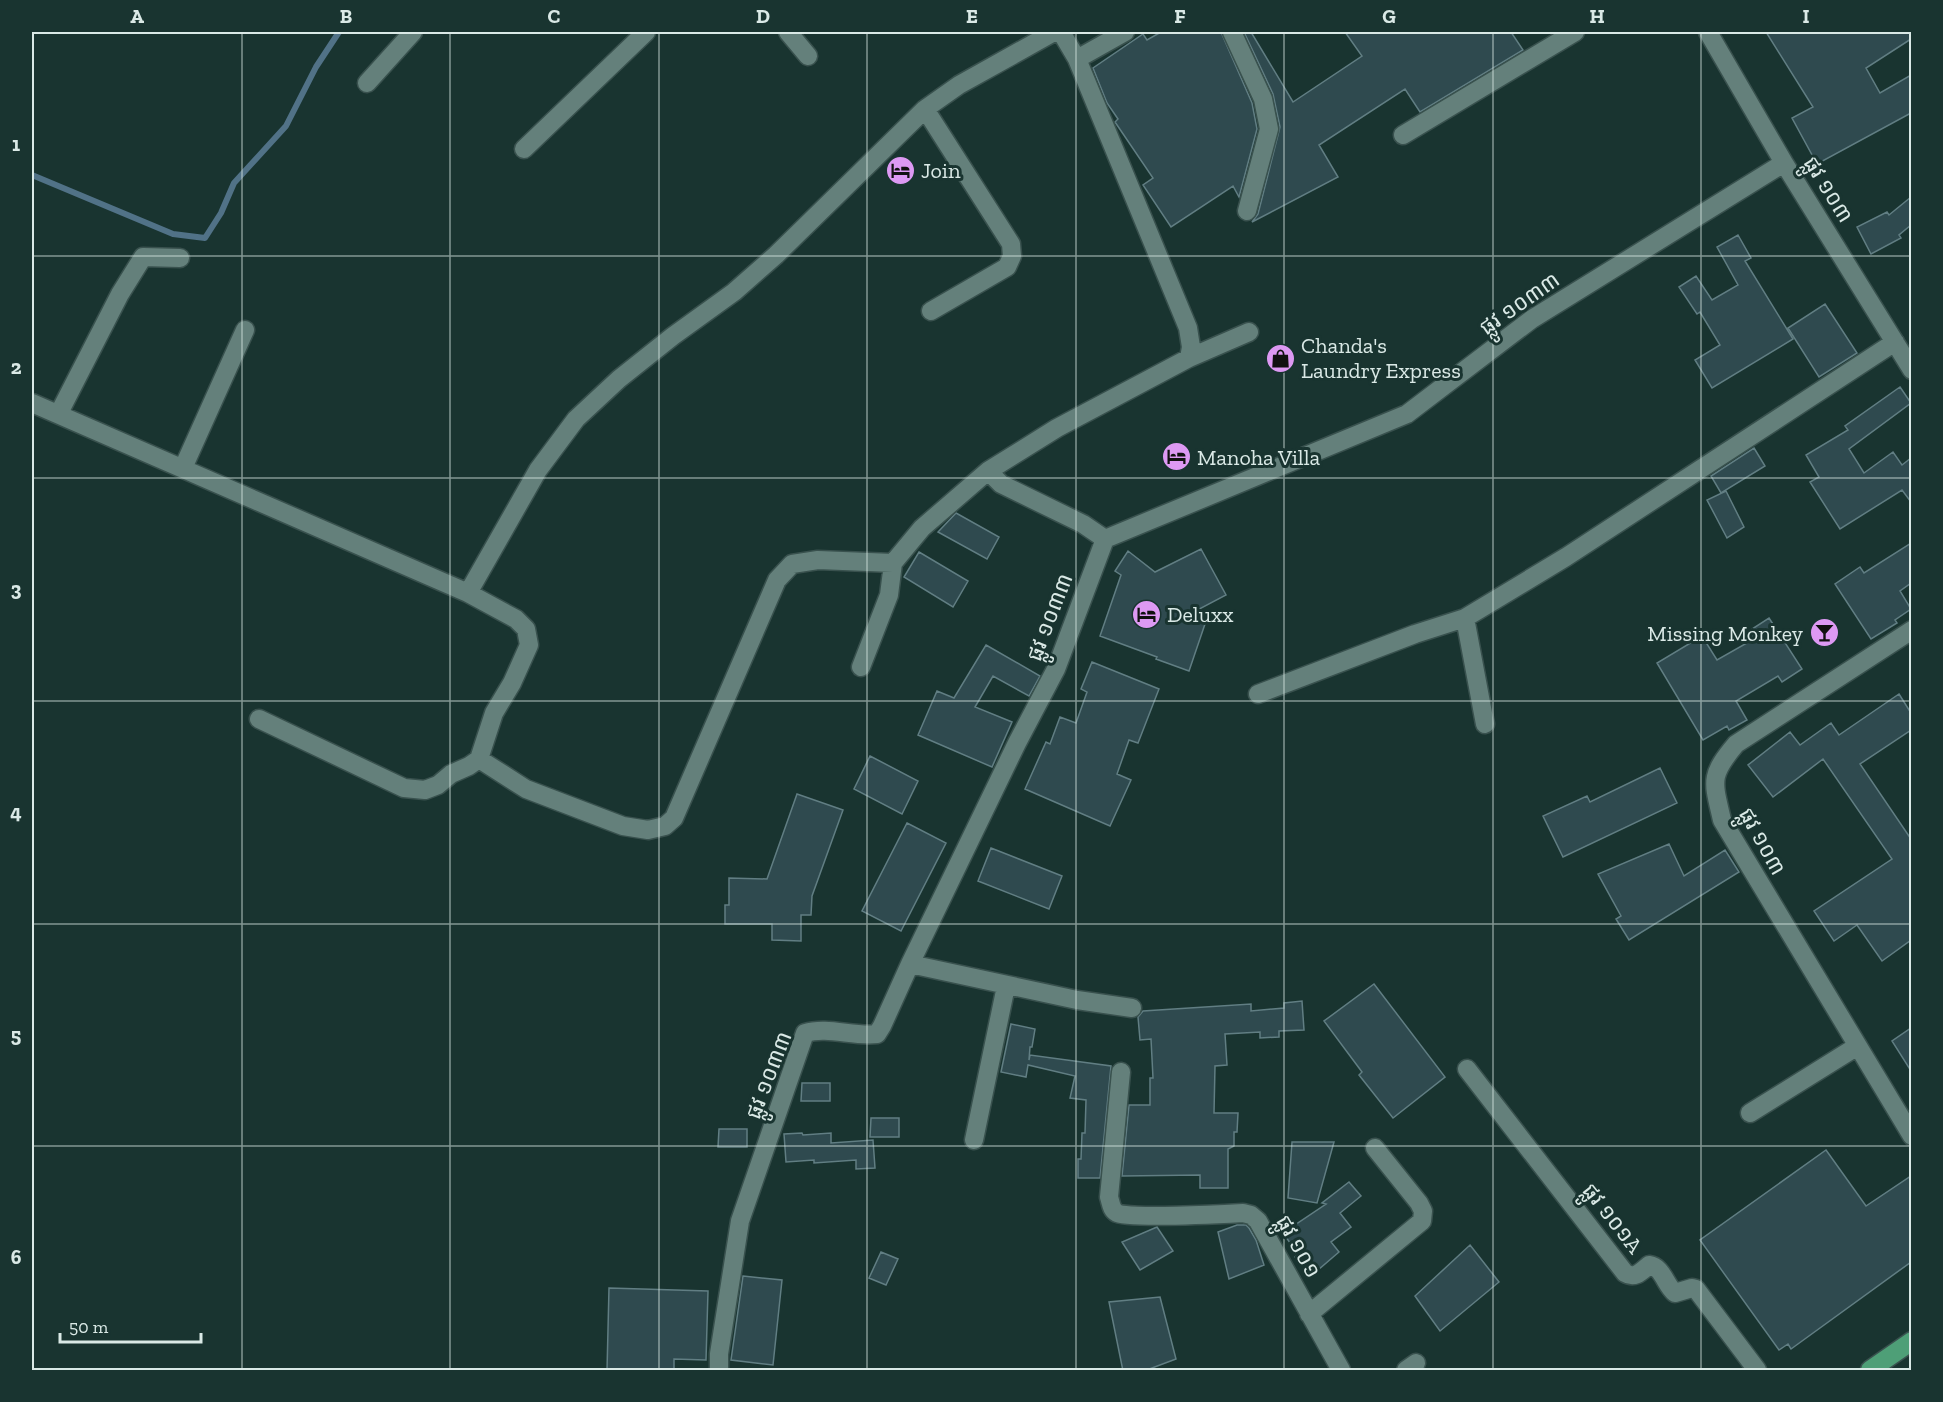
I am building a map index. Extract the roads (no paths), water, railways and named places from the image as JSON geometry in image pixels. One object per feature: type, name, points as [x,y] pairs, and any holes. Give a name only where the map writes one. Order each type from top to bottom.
[{"type":"main road","points":[[1870,1371],[1911,1341]]},
{"type":"street","points":[[367,84],[413,32]]},
{"type":"street","points":[[524,149],[646,32]]},
{"type":"street","points":[[788,32],[808,56]]},
{"type":"street","points":[[468,593],[537,470],[576,420],[619,379],[734,292],[776,255],[925,110],[959,85],[1054,32]]},
{"type":"street","points":[[1061,32],[1077,59],[1188,328],[1191,347],[1189,358]]},
{"type":"street","points":[[1077,59],[1125,32]]},
{"type":"street","points":[[1232,32],[1263,99],[1269,129],[1248,211]]},
{"type":"street","points":[[1403,135],[1575,32]]},
{"type":"street","name":"ផ្លូវ ១០៣","points":[[1707,32],[1911,370]]},
{"type":"street","points":[[925,110],[1011,244],[1012,256],[1007,267],[931,311]]},
{"type":"street","name":"ផ្លូវ ១០៣៣","points":[[720,1371],[720,1354],[740,1221],[805,1033],[814,1030],[867,1035],[877,1034],[882,1026],[909,964],[1017,743],[1056,669],[1105,539],[1407,414],[1532,319],[1784,163]]},
{"type":"street","points":[[59,413],[120,294],[143,257],[180,258]]},
{"type":"street","points":[[183,468],[245,330]]},
{"type":"street","points":[[861,667],[889,595],[893,563],[922,528],[988,471],[1058,428],[1189,358],[1249,332]]},
{"type":"street","points":[[1258,694],[1415,634],[1465,618],[1566,557],[1895,342]]},
{"type":"street","points":[[32,403],[468,593],[516,619],[526,629],[529,645],[512,683],[494,713],[479,759],[451,774],[438,785],[425,790],[404,788],[259,719]]},
{"type":"street","points":[[988,471],[1001,484],[1083,524],[1105,539]]},
{"type":"street","points":[[479,759],[526,789],[623,826],[648,830],[665,826],[674,818],[777,580],[792,564],[818,560],[893,563]]},
{"type":"street","points":[[1465,618],[1485,724]]},
{"type":"street","name":"ផ្លូវ ១០៣","points":[[1911,630],[1736,744],[1720,762],[1714,784],[1722,820],[1911,1136]]},
{"type":"street","points":[[909,964],[1006,986],[1132,1008]]},
{"type":"street","points":[[974,1140],[1006,986]]},
{"type":"street","points":[[1750,1113],[1856,1047]]},
{"type":"street","name":"ផ្លូវ ១០១A","points":[[1467,1069],[1625,1273],[1630,1276],[1636,1275],[1649,1265],[1654,1265],[1675,1293],[1696,1289],[1757,1371]]},
{"type":"street","name":"ផ្លូវ ១០១","points":[[1121,1072],[1109,1197],[1113,1209],[1118,1215],[1137,1216],[1251,1215],[1258,1221],[1341,1371]]},
{"type":"street","points":[[1309,1314],[1422,1221],[1423,1211],[1419,1203],[1375,1148]]},
{"type":"waterway","points":[[32,175],[173,234],[205,238],[221,213],[234,183],[286,126],[316,67],[339,32]]},
{"type":"place","name":"Join","points":[[900,170]]},
{"type":"place","name":"Chanda's Laundry Express","points":[[1280,358]]},
{"type":"place","name":"Manoha Villa","points":[[1176,457]]},
{"type":"place","name":"Deluxx","points":[[1146,614]]},
{"type":"place","name":"Missing Monkey","points":[[1824,633]]}]
